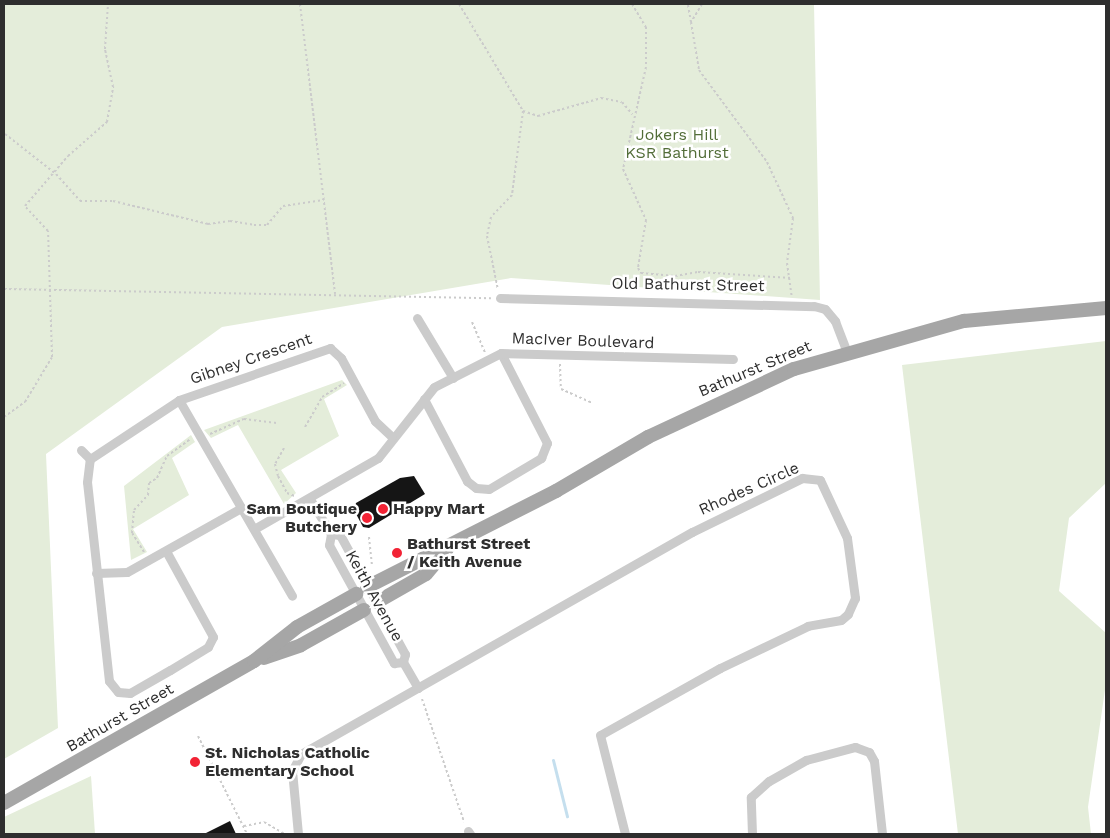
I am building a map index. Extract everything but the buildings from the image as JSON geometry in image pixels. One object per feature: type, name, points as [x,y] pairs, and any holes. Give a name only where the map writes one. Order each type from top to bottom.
[{"type":"main road","name":"Bathurst Street","points":[[4,803],[254,661],[297,627],[419,557],[447,548],[713,405],[847,352],[964,321],[1106,308]]},
{"type":"main road","name":"Bathurst Street","points":[[377,602],[426,574],[447,548]]},
{"type":"main road","name":"Bathurst Street","points":[[254,661],[301,645],[364,610]]},
{"type":"street","name":"Old Bathurst Street","points":[[500,298],[792,302],[825,309],[835,321],[847,352]]},
{"type":"street","points":[[417,318],[453,378]]},
{"type":"street","name":"Gibney Crescent","points":[[90,459],[179,400],[330,348],[352,378],[375,421],[392,437]]},
{"type":"street","points":[[424,399],[467,481],[476,488],[489,489],[541,458],[547,443],[501,353]]},
{"type":"street","name":"MacIver Boulevard","points":[[254,529],[300,505],[378,458],[392,437],[434,388],[501,353],[733,359]]},
{"type":"street","points":[[179,400],[292,596]]},
{"type":"street","points":[[81,450],[90,459],[87,482],[108,681],[118,692],[130,693],[208,647],[213,637],[166,551]]},
{"type":"street","name":"Rhodes Circle","points":[[418,688],[692,532],[802,478],[820,480],[847,538],[855,598],[848,614],[841,620],[808,626],[720,668],[600,735],[625,834]]},
{"type":"street","name":"Keith Avenue","points":[[310,499],[331,534],[329,545],[362,591],[377,602],[405,654],[403,662],[418,688]]},
{"type":"street","points":[[96,573],[127,572],[241,508]]},
{"type":"street","name":"Keith Avenue","points":[[331,534],[340,536],[362,591],[364,610],[394,663],[403,662]]},
{"type":"street","points":[[298,834],[294,760],[418,688]]},
{"type":"street","points":[[752,834],[752,797],[769,781],[806,760],[855,748],[869,752],[874,761],[882,834]]},
{"type":"path","points":[[4,417],[25,402],[52,357],[53,290],[48,231],[25,206],[56,174],[68,156],[107,122],[113,87],[105,48],[108,4]]},
{"type":"path","points":[[300,4],[335,295]]},
{"type":"path","points":[[4,289],[500,298],[487,236],[491,217],[512,195],[523,111],[459,4]]},
{"type":"path","points":[[632,4],[646,27],[646,67],[632,114],[623,168],[646,220],[645,240],[637,262],[641,273],[792,278]]},
{"type":"path","points":[[651,4],[688,4],[699,70],[783,190],[793,218],[787,263],[792,278],[792,302]]},
{"type":"path","points":[[691,22],[702,4]]},
{"type":"path","points":[[523,111],[538,116],[601,98],[622,102],[632,114]]},
{"type":"path","points":[[6,134],[56,174],[80,201],[113,201],[208,224],[267,225],[283,206],[324,200]]},
{"type":"path","points":[[472,322],[488,360]]},
{"type":"path","points":[[560,356],[561,390],[592,403]]},
{"type":"path","points":[[305,427],[322,397],[352,378]]},
{"type":"path","points":[[149,560],[132,533],[134,510],[148,495],[149,482],[157,478],[167,456],[200,436],[244,420],[279,423]]},
{"type":"path","points":[[284,448],[276,464],[278,476],[300,505]]},
{"type":"path","points":[[369,537],[372,565]]},
{"type":"path","points":[[422,699],[456,808],[469,833]]},
{"type":"path","points":[[198,736],[247,834]]},
{"type":"path","points":[[243,826],[264,822],[285,834]]},
{"type":"green space","name":"Jokers Hill KSR Bathurst","points":[[4,4],[814,4],[820,300],[511,278],[222,327],[46,454],[58,728],[4,759]]},
{"type":"green space","points":[[1106,341],[1106,483],[1069,518],[1059,591],[1106,633],[1106,683],[1088,807],[1091,834],[958,834],[902,365]]},
{"type":"green space","points":[[342,380],[347,385],[324,399],[339,436],[281,470],[296,493],[284,504],[238,425],[211,438],[204,430]]},
{"type":"green space","points":[[191,435],[195,442],[172,458],[189,495],[133,529],[147,552],[131,560],[124,486]]},
{"type":"green space","points":[[91,776],[95,834],[4,834],[4,817]]},
{"type":"waterway","points":[[553,760],[567,816]]},
{"type":"place","name":"Happy Mart","points":[[383,509]]},
{"type":"place","name":"Sam Boutique Butchery","points":[[367,518]]},
{"type":"place","name":"Bathurst Street / Keith Avenue","points":[[397,553]]},
{"type":"place","name":"St. Nicholas Catholic Elementary School","points":[[195,762]]}]
